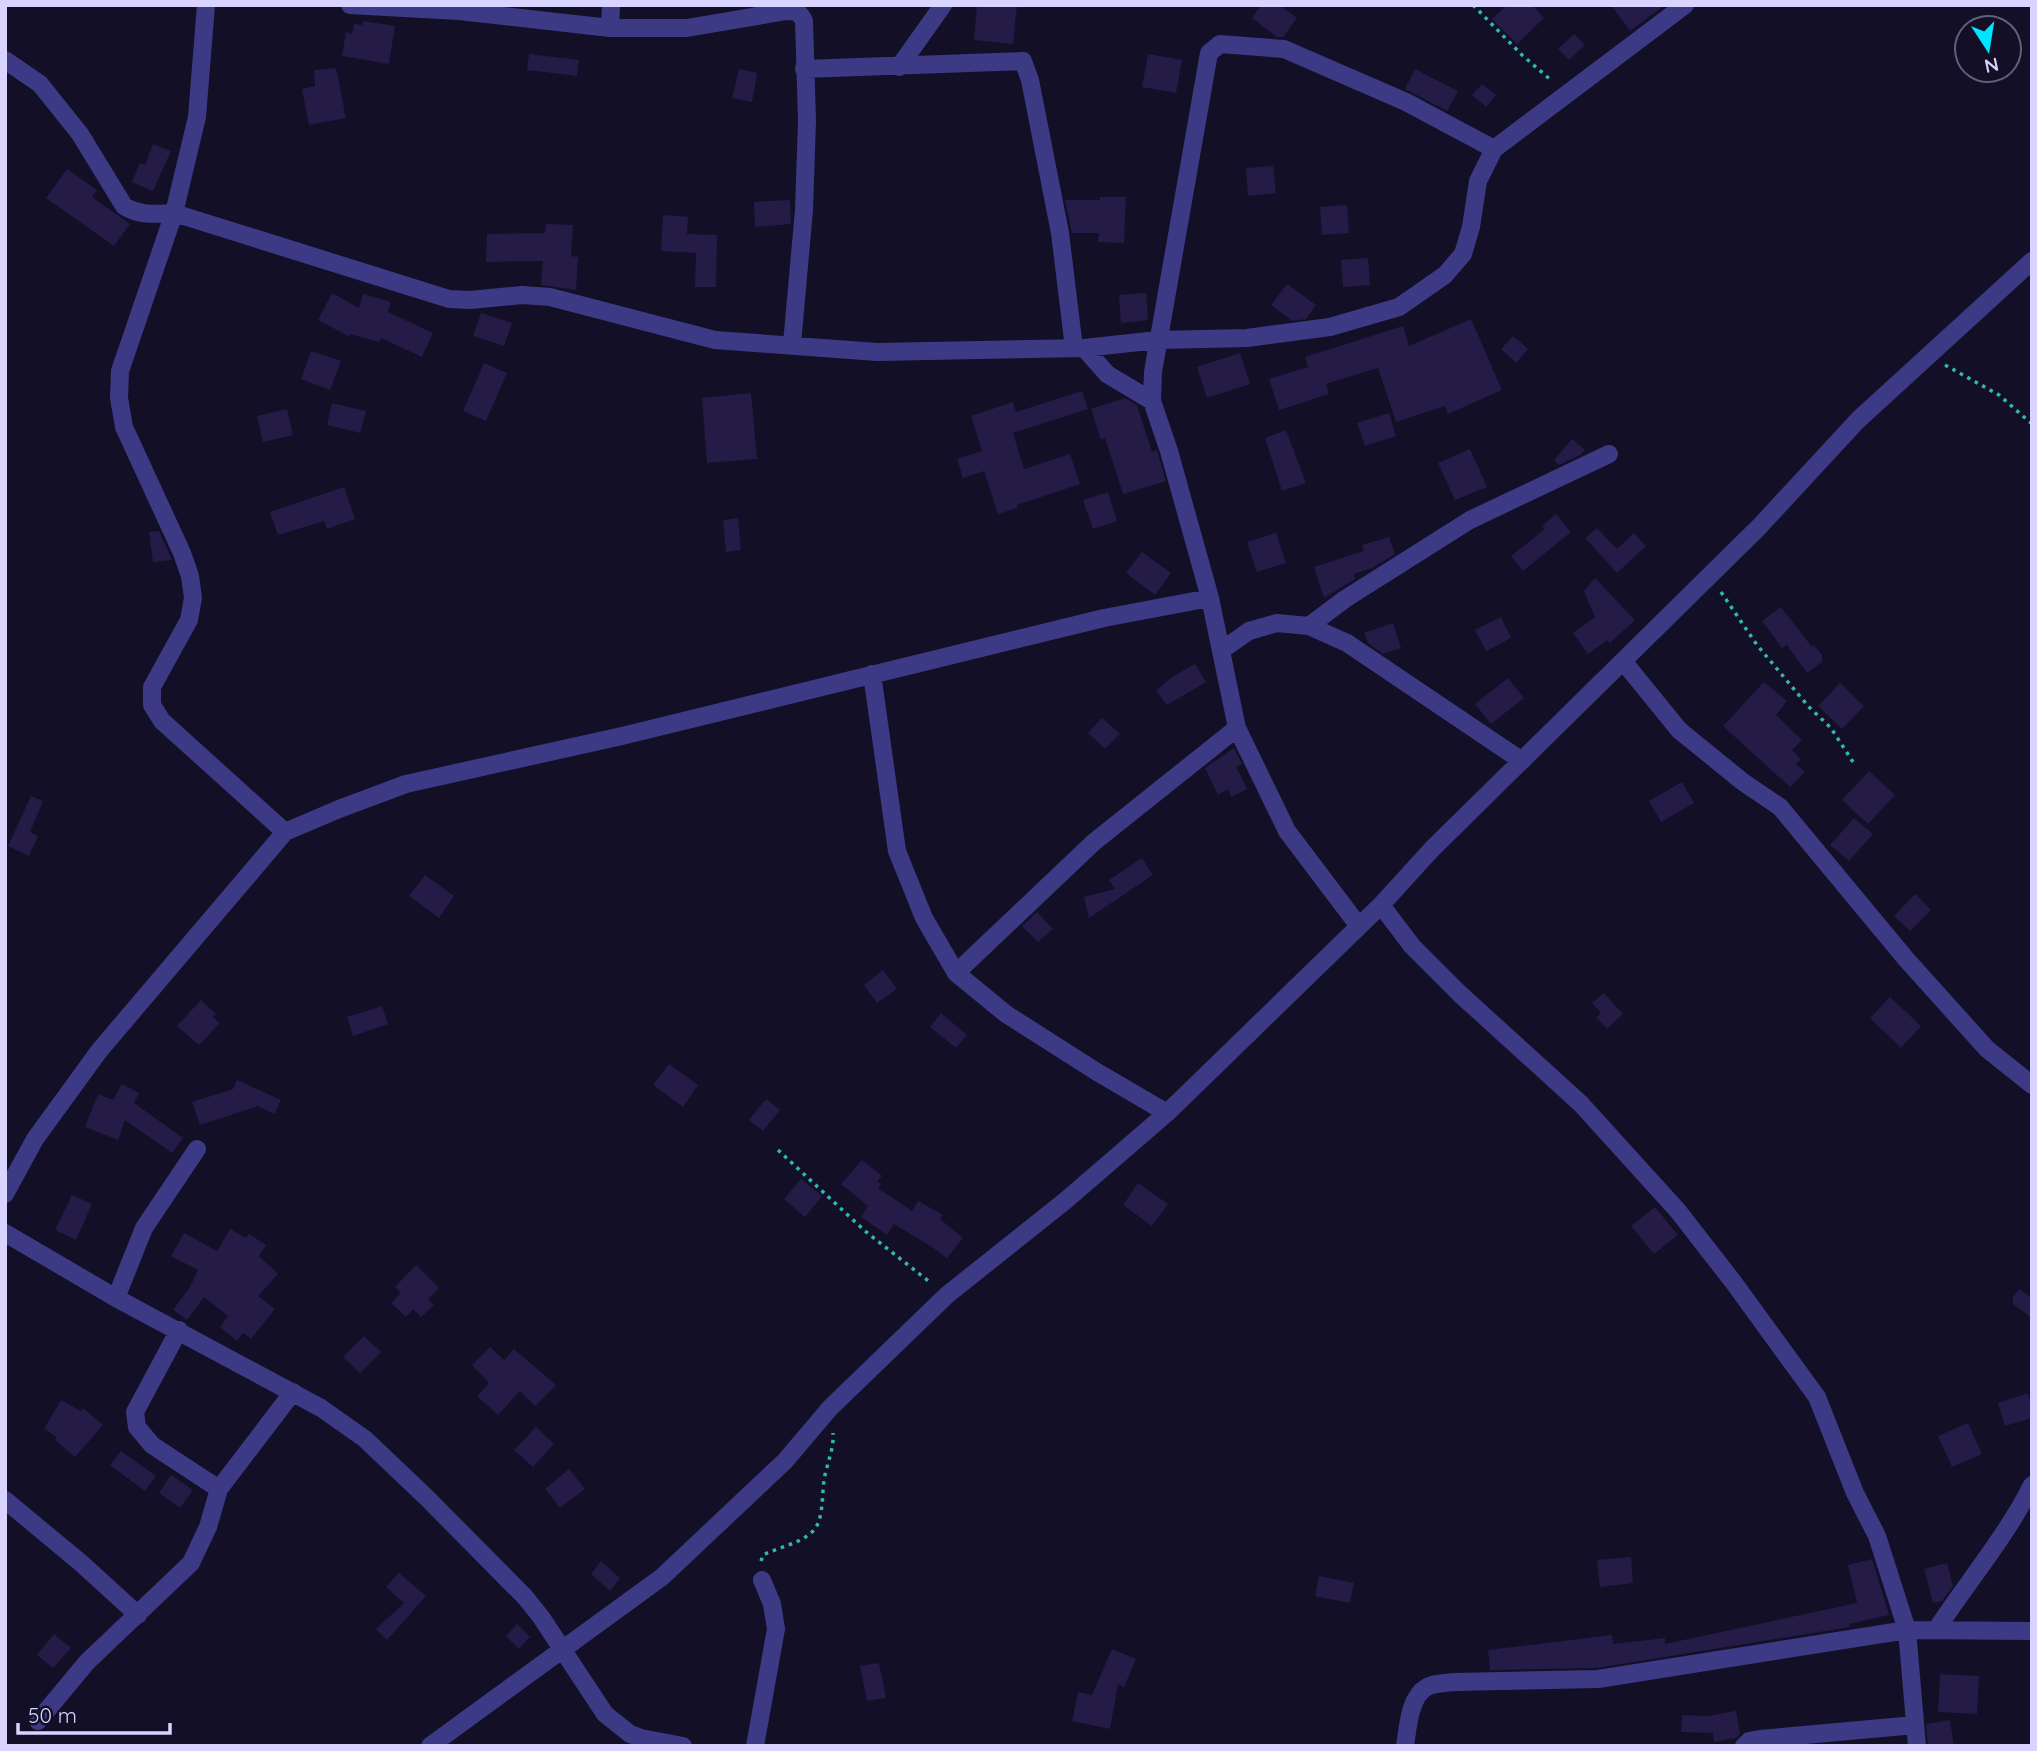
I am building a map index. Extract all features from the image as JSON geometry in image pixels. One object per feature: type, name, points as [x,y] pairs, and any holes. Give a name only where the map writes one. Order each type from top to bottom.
[{"type":"street","points":[[206,5],[197,117],[174,213],[120,371],[119,398],[124,428],[182,553],[190,576],[193,597],[189,620],[152,687],[152,705],[162,721],[285,832]]},
{"type":"street","points":[[350,5],[459,11],[610,28],[687,27],[796,11],[802,15],[807,121],[804,210],[792,344]]},
{"type":"street","points":[[610,28],[611,5]]},
{"type":"street","points":[[899,66],[943,5]]},
{"type":"street","points":[[5,61],[40,84],[79,134],[124,206],[133,211],[148,214],[174,213],[449,299],[470,300],[522,295],[550,298],[716,340],[877,352],[1079,348],[1158,340],[1247,338],[1330,327],[1399,307],[1446,275],[1463,254],[1471,227],[1478,181],[1493,149],[1685,5]]},
{"type":"street","points":[[1358,925],[1287,831],[1237,728],[1210,598],[1169,451],[1152,401],[1158,340],[1209,53],[1220,44],[1284,49],[1406,102],[1493,149]]},
{"type":"street","points":[[804,69],[1019,60],[1027,65],[1079,348],[1107,374],[1152,401]]},
{"type":"street","points":[[430,1746],[662,1577],[785,1461],[830,1408],[947,1295],[1065,1202],[1167,1113],[1381,905],[1432,849],[1759,527],[1858,419],[2032,261]]},
{"type":"street","points":[[1309,626],[1356,592],[1469,520],[1609,454]]},
{"type":"street","points":[[5,1194],[35,1139],[99,1051],[285,832],[407,783],[621,736],[1104,618],[1210,598]]},
{"type":"street","points":[[1222,650],[1249,631],[1277,623],[1309,626],[1347,643],[1522,761]]},
{"type":"street","points":[[1623,661],[1679,730],[1743,782],[1780,807],[1906,959],[1987,1049],[2032,1085]]},
{"type":"street","points":[[872,674],[897,851],[925,918],[956,973],[1006,1014],[1167,1113]]},
{"type":"street","points":[[956,973],[1094,842],[1237,728]]},
{"type":"street","points":[[1381,905],[1412,946],[1460,994],[1581,1104],[1678,1211],[1742,1293],[1817,1397],[1855,1493],[1877,1536],[1907,1630],[1917,1746]]},
{"type":"street","points":[[116,1298],[144,1228],[197,1149]]},
{"type":"street","points":[[5,1233],[116,1298],[321,1408],[365,1439],[428,1497],[525,1597],[605,1714],[630,1734],[683,1746]]},
{"type":"street","points":[[179,1330],[135,1412],[136,1427],[152,1445],[219,1489]]},
{"type":"street","points":[[38,1721],[87,1662],[191,1563],[208,1527],[219,1489],[293,1392]]},
{"type":"street","points":[[1936,1630],[2002,1538],[2032,1485]]},
{"type":"street","points":[[5,1500],[138,1615]]},
{"type":"street","points":[[755,1746],[776,1629],[772,1604],[762,1580]]},
{"type":"street","points":[[1405,1746],[1414,1703],[1427,1687],[1456,1682],[1598,1679],[1907,1630],[2032,1631]]},
{"type":"street","points":[[1744,1746],[1749,1741],[1760,1739],[1915,1725]]},
{"type":"path","points":[[1473,5],[1522,55],[1566,92]]},
{"type":"path","points":[[1928,356],[1999,395],[2032,425]]},
{"type":"path","points":[[1710,576],[1757,645],[1809,707],[1831,728],[1853,762]]},
{"type":"path","points":[[778,1150],[865,1231],[947,1295]]},
{"type":"path","points":[[762,1580],[760,1564],[763,1555],[803,1539],[815,1530],[832,1446],[830,1408]]},
{"type":"building","points":[[977,5],[1017,5],[1013,44],[974,40]]},
{"type":"building","points":[[1261,5],[1279,5],[1297,18],[1283,37],[1277,37],[1252,18]]},
{"type":"building","points":[[1507,5],[1532,5],[1544,18],[1517,44],[1492,19]]},
{"type":"building","points":[[1611,5],[1665,5],[1630,31]]},
{"type":"building","points":[[363,21],[395,26],[389,64],[342,56],[346,32],[352,34],[354,24],[362,25]]},
{"type":"building","points":[[1574,34],[1585,45],[1569,60],[1558,49]]},
{"type":"building","points":[[529,54],[579,60],[577,76],[527,70]]},
{"type":"building","points":[[1148,54],[1182,60],[1176,93],[1142,87]]},
{"type":"building","points":[[336,68],[346,118],[309,125],[302,89],[315,86],[314,70]]},
{"type":"building","points":[[739,69],[757,73],[752,102],[732,98]]},
{"type":"building","points":[[1415,69],[1458,91],[1447,111],[1405,89]]},
{"type":"building","points":[[1482,84],[1496,95],[1486,107],[1472,95]]},
{"type":"building","points":[[153,144],[171,151],[153,191],[132,182],[140,163],[145,165]]},
{"type":"building","points":[[1273,166],[1276,193],[1248,196],[1246,168]]},
{"type":"building","points":[[67,169],[97,190],[92,197],[130,224],[114,246],[46,198]]},
{"type":"building","points":[[1100,197],[1126,197],[1124,243],[1098,242],[1099,233],[1072,233],[1065,200],[1100,200]]},
{"type":"building","points":[[790,200],[791,224],[755,227],[754,202]]},
{"type":"building","points":[[1347,205],[1349,233],[1322,235],[1320,207]]},
{"type":"building","points":[[663,215],[688,217],[687,234],[717,235],[716,287],[695,287],[696,253],[661,251]]},
{"type":"building","points":[[546,224],[573,225],[571,256],[578,257],[576,290],[541,285],[543,261],[486,262],[487,234],[545,233]]},
{"type":"building","points":[[1368,258],[1370,285],[1343,287],[1341,260]]},
{"type":"building","points":[[1287,284],[1316,305],[1306,319],[1292,321],[1271,305]]},
{"type":"building","points":[[332,293],[359,308],[363,294],[391,302],[388,312],[433,333],[422,357],[381,338],[379,342],[350,334],[350,337],[318,320]]},
{"type":"building","points":[[1146,293],[1148,320],[1121,323],[1119,295]]},
{"type":"building","points":[[481,313],[512,323],[504,346],[473,336]]},
{"type":"building","points":[[1471,319],[1502,390],[1448,414],[1445,406],[1396,422],[1378,368],[1326,384],[1329,394],[1279,410],[1269,379],[1308,367],[1305,357],[1403,326],[1409,346]]},
{"type":"building","points":[[1513,336],[1528,349],[1516,363],[1501,349]]},
{"type":"building","points":[[311,351],[341,361],[330,390],[301,379]]},
{"type":"building","points":[[1240,353],[1250,384],[1207,398],[1197,367]]},
{"type":"building","points":[[484,363],[507,373],[486,421],[463,411]]},
{"type":"building","points":[[1082,391],[1088,409],[1013,433],[1024,469],[1070,454],[1080,484],[998,514],[984,471],[963,478],[957,459],[982,451],[971,416],[1013,402],[1016,412]]},
{"type":"building","points":[[751,393],[757,459],[707,463],[702,398]]},
{"type":"building","points":[[1125,398],[1137,405],[1152,452],[1157,450],[1166,481],[1123,494],[1105,438],[1101,440],[1091,409]]},
{"type":"building","points":[[332,403],[366,411],[360,433],[327,425]]},
{"type":"building","points":[[287,409],[293,435],[263,442],[257,416]]},
{"type":"building","points":[[1389,413],[1396,436],[1365,446],[1357,423]]},
{"type":"building","points":[[1286,430],[1306,483],[1282,491],[1265,438]]},
{"type":"building","points":[[1572,439],[1585,450],[1559,465],[1554,460]]},
{"type":"building","points":[[1470,449],[1487,487],[1455,500],[1438,463]]},
{"type":"building","points":[[344,487],[355,519],[327,529],[324,521],[278,535],[270,512]]},
{"type":"building","points":[[1108,492],[1117,521],[1093,529],[1083,500]]},
{"type":"building","points":[[1556,514],[1571,532],[1523,571],[1511,556],[1545,529],[1542,526]]},
{"type":"building","points":[[738,518],[741,550],[726,552],[723,520]]},
{"type":"building","points":[[1597,528],[1617,549],[1634,533],[1646,546],[1617,573],[1585,538]]},
{"type":"building","points":[[159,531],[172,560],[153,562],[149,532]]},
{"type":"building","points":[[1276,533],[1286,563],[1257,572],[1247,542]]},
{"type":"building","points":[[1389,537],[1395,554],[1372,568],[1354,574],[1355,579],[1324,598],[1314,567],[1364,551],[1362,545]]},
{"type":"building","points":[[1142,552],[1171,573],[1155,595],[1126,573]]},
{"type":"building","points":[[1595,578],[1635,620],[1610,643],[1607,640],[1588,654],[1573,633],[1595,617],[1584,591]]},
{"type":"building","points":[[1781,607],[1812,647],[1814,645],[1822,655],[1822,662],[1807,673],[1787,645],[1782,648],[1762,621]]},
{"type":"building","points":[[1501,617],[1511,638],[1486,651],[1475,630]]},
{"type":"building","points":[[1393,623],[1401,648],[1383,654],[1368,643],[1364,633]]},
{"type":"building","points":[[1195,664],[1206,682],[1167,705],[1156,691],[1172,677]]},
{"type":"building","points":[[1508,678],[1524,698],[1491,724],[1475,704]]},
{"type":"building","points":[[1764,682],[1787,701],[1776,715],[1802,740],[1792,750],[1801,759],[1796,764],[1805,772],[1790,787],[1723,726]]},
{"type":"building","points":[[1840,683],[1864,706],[1842,729],[1818,706]]},
{"type":"building","points":[[1102,718],[1120,734],[1105,749],[1088,733]]},
{"type":"building","points":[[1234,748],[1242,764],[1236,767],[1247,789],[1231,797],[1228,789],[1218,795],[1205,768]]},
{"type":"building","points":[[1869,771],[1895,795],[1868,824],[1842,800]]},
{"type":"building","points":[[1682,782],[1694,803],[1661,822],[1649,801]]},
{"type":"building","points":[[31,796],[43,801],[30,832],[38,836],[29,856],[8,846]]},
{"type":"building","points":[[1854,818],[1873,834],[1849,861],[1830,845]]},
{"type":"building","points":[[1142,858],[1153,875],[1089,918],[1084,897],[1115,889],[1109,880]]},
{"type":"building","points":[[425,875],[454,896],[439,918],[409,896]]},
{"type":"building","points":[[1915,894],[1931,910],[1910,931],[1894,916]]},
{"type":"building","points":[[1037,912],[1053,929],[1038,942],[1022,926]]},
{"type":"building","points":[[883,970],[897,989],[877,1003],[864,985]]},
{"type":"building","points":[[1604,993],[1623,1014],[1607,1029],[1596,1017],[1601,1013],[1592,1003]]},
{"type":"building","points":[[1890,997],[1921,1026],[1901,1048],[1870,1018]]},
{"type":"building","points":[[201,1000],[216,1014],[213,1017],[220,1023],[199,1045],[177,1026]]},
{"type":"building","points":[[382,1006],[388,1024],[353,1036],[347,1017]]},
{"type":"building","points":[[941,1013],[967,1035],[956,1048],[930,1027]]},
{"type":"building","points":[[669,1064],[698,1085],[683,1107],[653,1085]]},
{"type":"building","points":[[237,1080],[281,1100],[274,1114],[258,1106],[200,1125],[192,1102],[233,1089]]},
{"type":"building","points":[[122,1084],[139,1093],[134,1103],[183,1138],[172,1153],[125,1120],[118,1140],[85,1127],[98,1094],[113,1100]]},
{"type":"building","points":[[766,1099],[780,1110],[763,1131],[749,1120]]},
{"type":"building","points":[[862,1160],[882,1176],[877,1181],[881,1184],[878,1188],[912,1211],[918,1201],[943,1215],[940,1219],[963,1238],[947,1258],[894,1224],[887,1235],[861,1217],[868,1206],[841,1184]]},
{"type":"building","points":[[801,1179],[822,1196],[805,1217],[784,1199]]},
{"type":"building","points":[[1138,1183],[1168,1204],[1152,1226],[1123,1205]]},
{"type":"building","points":[[72,1195],[92,1204],[76,1240],[55,1230]]},
{"type":"building","points":[[1655,1207],[1678,1235],[1654,1254],[1631,1226]]},
{"type":"building","points":[[230,1229],[246,1238],[249,1234],[266,1245],[259,1256],[278,1274],[258,1296],[275,1309],[251,1339],[243,1333],[237,1341],[220,1327],[228,1316],[204,1297],[187,1320],[173,1310],[190,1287],[198,1270],[171,1256],[184,1233],[217,1251]]},
{"type":"building","points":[[416,1265],[439,1288],[428,1299],[434,1305],[421,1317],[413,1309],[406,1317],[391,1303],[401,1293],[395,1287]]},
{"type":"building","points":[[2019,1289],[2032,1298],[2032,1318],[2013,1304],[2013,1297]]},
{"type":"building","points":[[364,1336],[381,1352],[360,1373],[343,1357]]},
{"type":"building","points":[[490,1347],[504,1360],[514,1349],[556,1385],[535,1406],[520,1391],[498,1415],[477,1396],[489,1383],[472,1365]]},
{"type":"building","points":[[2028,1393],[2032,1418],[2005,1426],[1998,1403]]},
{"type":"building","points":[[61,1400],[81,1411],[83,1408],[103,1425],[75,1457],[55,1440],[57,1437],[44,1429]]},
{"type":"building","points":[[1968,1423],[1982,1454],[1952,1467],[1938,1436]]},
{"type":"building","points":[[536,1427],[554,1444],[533,1467],[514,1450]]},
{"type":"building","points":[[121,1451],[156,1476],[145,1491],[110,1465]]},
{"type":"building","points":[[569,1469],[585,1489],[560,1508],[545,1489]]},
{"type":"building","points":[[171,1475],[193,1490],[180,1508],[159,1493]]},
{"type":"building","points":[[1631,1557],[1633,1583],[1600,1587],[1597,1560]]},
{"type":"building","points":[[1872,1559],[1889,1615],[1849,1624],[1850,1627],[1597,1668],[1490,1670],[1488,1650],[1612,1635],[1613,1644],[1665,1638],[1665,1644],[1857,1603],[1848,1565]]},
{"type":"building","points":[[601,1561],[620,1578],[610,1591],[591,1574]]},
{"type":"building","points":[[1947,1563],[1953,1586],[1942,1601],[1933,1603],[1924,1569]]},
{"type":"building","points":[[399,1573],[426,1596],[387,1640],[376,1629],[404,1603],[386,1587]]},
{"type":"building","points":[[1319,1576],[1354,1583],[1350,1603],[1315,1596]]},
{"type":"building","points":[[517,1624],[530,1637],[519,1649],[506,1636]]},
{"type":"building","points":[[54,1634],[71,1648],[53,1668],[37,1655]]},
{"type":"building","points":[[1112,1649],[1136,1659],[1124,1687],[1118,1684],[1110,1729],[1072,1721],[1078,1692],[1092,1695]]},
{"type":"building","points":[[879,1663],[886,1698],[867,1701],[860,1666]]},
{"type":"building","points":[[1940,1674],[1979,1676],[1977,1714],[1938,1712]]},
{"type":"building","points":[[1736,1711],[1740,1734],[1736,1738],[1714,1742],[1713,1733],[1681,1732],[1682,1715],[1707,1716]]},
{"type":"building","points":[[1950,1720],[1954,1746],[1928,1746],[1926,1724]]}]
